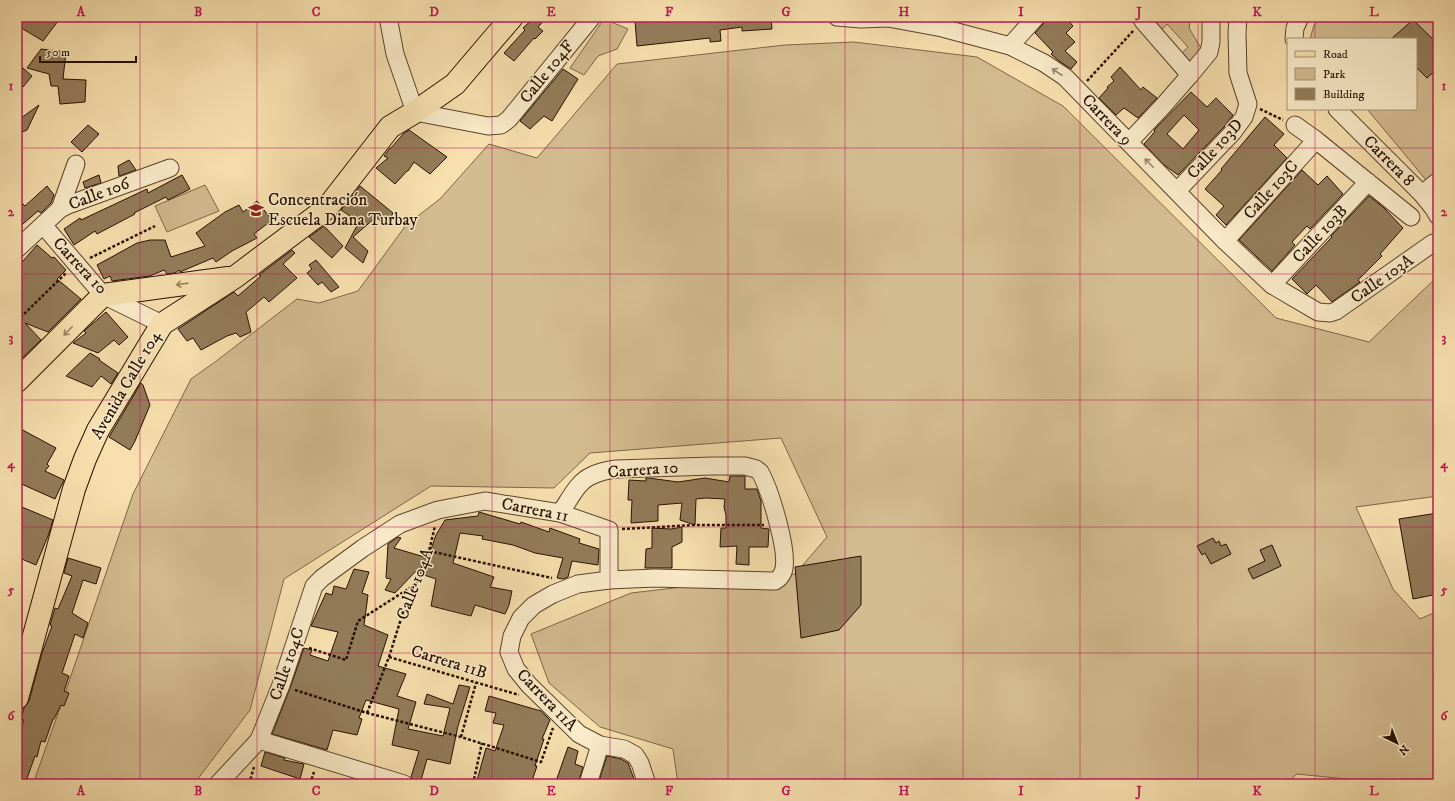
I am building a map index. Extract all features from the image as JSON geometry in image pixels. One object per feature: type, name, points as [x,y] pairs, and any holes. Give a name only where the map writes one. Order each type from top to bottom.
[{"type":"main road","name":"Avenida Calle 104","points":[[17,698],[74,489],[84,459],[98,430],[162,324],[235,277],[327,208],[390,127],[415,112],[434,97],[455,84],[512,17]]},
{"type":"main road","points":[[17,381],[103,295],[235,277]]},
{"type":"street","points":[[388,17],[395,54],[415,112]]},
{"type":"street","name":"Calle 104F","points":[[415,112],[488,126],[501,125],[509,119],[592,17]]},
{"type":"street","name":"Carrera 9","points":[[837,17],[888,18],[947,23],[1010,46],[1044,64],[1060,74],[1078,90],[1225,240],[1272,285],[1318,312],[1330,313]]},
{"type":"street","points":[[1010,46],[1036,17]]},
{"type":"street","points":[[1129,142],[1163,106],[1209,52],[1211,42],[1211,17]]},
{"type":"street","points":[[1238,17],[1238,73],[1248,104]]},
{"type":"street","points":[[1294,38],[1295,28],[1300,17]]},
{"type":"street","points":[[1142,19],[1190,75]]},
{"type":"street","name":"Calle 103D","points":[[1177,191],[1233,132],[1244,117],[1248,104]]},
{"type":"street","name":"Carrera 8","points":[[1338,110],[1422,194],[1438,216]]},
{"type":"street","points":[[1295,125],[1316,140],[1411,217]]},
{"type":"street","name":"Calle 103C","points":[[1225,240],[1316,140]]},
{"type":"street","points":[[60,209],[76,164]]},
{"type":"street","name":"Calle 106","points":[[17,249],[60,209],[170,168]]},
{"type":"street","points":[[1422,194],[1438,181]]},
{"type":"street","name":"Calle 103B","points":[[1272,285],[1368,182]]},
{"type":"street","name":"Carrera 10","points":[[43,225],[103,295],[162,324]]},
{"type":"street","name":"Calle 103A","points":[[1330,313],[1336,311],[1436,240]]},
{"type":"street","name":"Carrera 10","points":[[560,513],[581,483],[590,476],[604,471],[616,469],[745,466],[756,469],[763,477],[779,525]]},
{"type":"street","name":"Carrera 11","points":[[314,586],[322,578],[363,548],[400,524],[438,510],[485,500],[560,513],[609,530]]},
{"type":"street","name":"Carrera 11A","points":[[600,745],[579,734],[553,709],[516,669],[509,652],[512,636],[521,618],[534,604],[553,594],[578,584],[609,580],[654,578],[774,580],[781,576],[784,571],[785,560],[779,525]]},
{"type":"street","points":[[609,530],[609,580]]},
{"type":"street","name":"Calle 104C","points":[[259,740],[281,685],[314,586]]},
{"type":"street","points":[[218,784],[259,740],[404,784]]},
{"type":"street","points":[[588,784],[600,745],[624,748],[635,755],[640,762],[647,784]]},
{"type":"path","points":[[1078,90],[1142,19]]},
{"type":"path","points":[[1248,104],[1295,125]]},
{"type":"path","name":"Calle 104A","points":[[367,713],[389,657],[405,606],[416,584],[429,551],[438,510]]},
{"type":"path","points":[[609,530],[695,525],[779,525]]},
{"type":"path","points":[[429,551],[578,584]]},
{"type":"path","points":[[294,643],[346,660],[358,620],[416,584]]},
{"type":"path","name":"Carrera 11B","points":[[389,657],[476,683],[553,709]]},
{"type":"path","points":[[460,737],[476,683]]},
{"type":"path","points":[[281,685],[367,713],[482,743],[540,762],[553,709]]},
{"type":"path","points":[[473,784],[482,743]]},
{"type":"green space","points":[[1152,17],[1191,17],[1189,28],[1205,55],[1195,67],[1179,56],[1188,47],[1167,24],[1158,34],[1147,23]]},
{"type":"green space","points":[[1322,17],[1438,17],[1438,171],[1426,180],[1368,110],[1417,110],[1417,38],[1310,38],[1314,25]]},
{"type":"green space","points":[[604,19],[628,29],[617,49],[598,56],[584,75],[570,68]]},
{"type":"green space","points":[[854,42],[977,57],[1063,106],[1276,318],[1369,342],[1438,276],[1438,496],[1356,507],[1393,589],[1420,619],[1438,611],[1438,784],[1396,784],[1297,774],[1286,784],[678,784],[673,749],[600,727],[549,683],[531,634],[631,593],[795,574],[827,537],[781,438],[590,453],[554,488],[431,486],[284,579],[250,710],[194,784],[33,784],[133,494],[191,379],[297,299],[319,303],[358,291],[406,225],[440,199],[489,144],[537,158],[617,64],[785,45]]},
{"type":"green space","points":[[205,185],[219,211],[167,232],[155,206]]},
{"type":"building","points":[[23,17],[61,17],[43,41],[18,26]]},
{"type":"building","points":[[535,17],[547,17],[538,27],[543,31],[535,39],[534,38],[514,61],[504,53],[525,30],[523,28]]},
{"type":"building","points":[[673,17],[771,17],[772,29],[742,31],[742,27],[720,30],[721,41],[710,42],[710,38],[637,46],[635,21]]},
{"type":"building","points":[[1047,17],[1065,17],[1073,26],[1066,33],[1075,42],[1065,51],[1077,62],[1071,69],[1051,54],[1053,52],[1035,33]]},
{"type":"building","points":[[1413,20],[1438,44],[1438,68],[1427,78],[1417,68],[1417,38],[1392,38]]},
{"type":"building","points":[[41,49],[66,52],[63,79],[86,80],[85,102],[60,104],[58,86],[51,86],[49,74],[27,68]]},
{"type":"building","points":[[1120,67],[1141,90],[1143,87],[1157,98],[1138,118],[1124,108],[1116,115],[1099,98],[1108,88],[1107,87],[1114,81],[1111,77]]},
{"type":"building","points":[[23,68],[32,76],[23,87],[17,82],[17,78]]},
{"type":"building","points":[[563,69],[578,79],[552,121],[544,116],[530,129],[520,121]]},
{"type":"building","points":[[1191,92],[1207,107],[1216,98],[1233,115],[1224,127],[1178,175],[1163,164],[1144,144],[1155,131],[1154,130]],"holes":[[[1184,115],[1199,130],[1183,149],[1167,134]]]},
{"type":"building","points":[[39,105],[27,130],[20,133],[17,128],[17,121]]},
{"type":"building","points":[[1265,117],[1284,134],[1274,145],[1287,158],[1226,225],[1216,215],[1224,206],[1205,189]]},
{"type":"building","points":[[88,125],[99,134],[82,152],[71,142]]},
{"type":"building","points":[[409,130],[447,157],[430,174],[414,162],[408,171],[395,184],[376,168],[388,158],[384,156],[390,148],[404,133]]},
{"type":"building","points":[[129,160],[136,170],[119,176],[118,166]]},
{"type":"building","points":[[1302,170],[1318,185],[1327,176],[1343,194],[1310,229],[1307,226],[1292,242],[1295,245],[1272,271],[1239,240]]},
{"type":"building","points":[[99,175],[101,183],[85,188],[83,182]]},
{"type":"building","points":[[182,175],[190,189],[168,200],[166,197],[97,234],[95,231],[74,245],[64,229],[80,218],[81,220],[147,189],[148,193]]},
{"type":"building","points":[[47,186],[54,195],[51,203],[41,213],[38,211],[17,229],[17,208],[22,203],[25,206]]},
{"type":"building","points":[[360,186],[393,213],[386,226],[376,217],[353,237],[368,251],[363,263],[345,248],[359,222],[341,210]]},
{"type":"building","points":[[1369,196],[1384,208],[1403,228],[1380,254],[1382,256],[1358,280],[1360,282],[1332,302],[1316,285],[1307,294],[1292,279]]},
{"type":"building","points":[[257,201],[272,220],[254,234],[257,238],[232,251],[216,262],[213,258],[180,272],[179,270],[175,273],[167,274],[164,270],[150,276],[112,281],[110,276],[104,279],[97,265],[137,243],[150,240],[165,240],[171,257],[205,246],[196,233],[225,212],[239,205],[243,212]]},
{"type":"building","points":[[324,226],[343,246],[332,258],[309,237]]},
{"type":"building","points":[[37,245],[52,258],[54,257],[66,270],[57,279],[81,299],[48,332],[25,323],[41,340],[17,363],[17,268]]},
{"type":"building","points":[[292,250],[295,253],[283,264],[297,278],[269,302],[264,297],[246,312],[251,332],[240,337],[236,333],[227,336],[201,350],[193,338],[187,341],[178,329],[234,292],[238,296],[261,276],[259,275]]},
{"type":"building","points":[[316,260],[339,287],[331,292],[322,282],[318,285],[307,273],[312,269],[309,265]]},
{"type":"building","points":[[106,312],[128,337],[119,345],[114,340],[98,353],[73,343],[86,333],[84,331]]},
{"type":"building","points":[[90,353],[118,373],[111,384],[101,376],[92,387],[66,376]]},
{"type":"building","points":[[141,383],[150,405],[130,450],[109,437]]},
{"type":"building","points":[[17,427],[56,448],[47,464],[49,466],[45,471],[64,480],[55,499],[17,482]]},
{"type":"building","points":[[730,476],[745,476],[745,489],[757,489],[761,501],[761,528],[769,529],[768,547],[749,547],[749,565],[736,564],[737,546],[720,547],[721,528],[726,528],[726,515],[724,507],[725,499],[696,499],[695,525],[680,520],[682,503],[658,505],[658,521],[631,523],[632,500],[628,500],[629,480],[646,481],[646,478],[649,478],[678,482],[705,478],[729,482]]},
{"type":"building","points":[[17,505],[53,520],[36,565],[17,557]]},
{"type":"building","points":[[479,512],[520,524],[521,522],[549,532],[550,528],[580,539],[579,543],[599,549],[598,565],[572,561],[568,577],[563,579],[557,578],[563,558],[535,553],[513,545],[482,539],[483,536],[460,533],[453,563],[494,577],[490,587],[512,591],[509,605],[505,614],[475,605],[471,616],[431,606],[436,579],[415,572],[395,593],[385,590],[391,579],[386,578],[388,544],[398,537],[401,538],[394,548],[428,558],[436,535],[445,520],[478,516]]},
{"type":"building","points":[[1438,513],[1438,594],[1413,599],[1399,519]]},
{"type":"building","points":[[682,527],[682,542],[672,547],[672,568],[645,568],[646,549],[652,548],[652,528],[671,529]]},
{"type":"building","points":[[1213,538],[1216,543],[1219,541],[1221,546],[1226,544],[1231,554],[1211,564],[1205,553],[1202,555],[1197,546]]},
{"type":"building","points":[[1272,545],[1281,566],[1253,579],[1248,569],[1265,561],[1260,550]]},
{"type":"building","points":[[861,556],[861,605],[839,630],[801,638],[795,567]]},
{"type":"building","points":[[68,558],[101,568],[96,584],[83,580],[72,613],[88,623],[83,638],[75,634],[62,673],[69,676],[64,691],[69,693],[64,706],[61,705],[53,719],[45,742],[41,741],[37,757],[35,756],[25,784],[17,784],[17,739],[24,720],[21,719],[24,708],[29,701],[42,653],[52,626],[50,625],[55,608],[58,609],[72,576],[64,573]]},
{"type":"building","points":[[354,569],[369,572],[362,593],[368,595],[364,625],[388,635],[378,666],[406,674],[397,696],[416,702],[408,729],[443,736],[450,708],[424,704],[427,694],[453,704],[459,685],[470,687],[458,726],[450,764],[427,759],[420,784],[414,782],[411,777],[419,751],[392,745],[399,709],[366,700],[359,718],[362,719],[357,735],[333,730],[327,750],[272,734],[304,648],[312,650],[310,655],[328,661],[338,632],[311,626],[326,593],[332,595],[334,586],[346,589]]},
{"type":"building","points":[[489,696],[541,711],[550,720],[542,739],[544,739],[531,784],[476,784],[486,748],[495,751],[504,725],[493,723],[496,713],[485,711]]},
{"type":"building","points":[[568,747],[578,751],[575,764],[583,767],[578,784],[555,784]]},
{"type":"building","points":[[265,752],[285,758],[284,760],[304,764],[300,779],[261,766]]},
{"type":"building","points":[[607,756],[621,759],[628,763],[636,784],[598,784]]},
{"type":"place","name":"Concentración Escuela Diana Turbay","points":[[256,210]]}]
